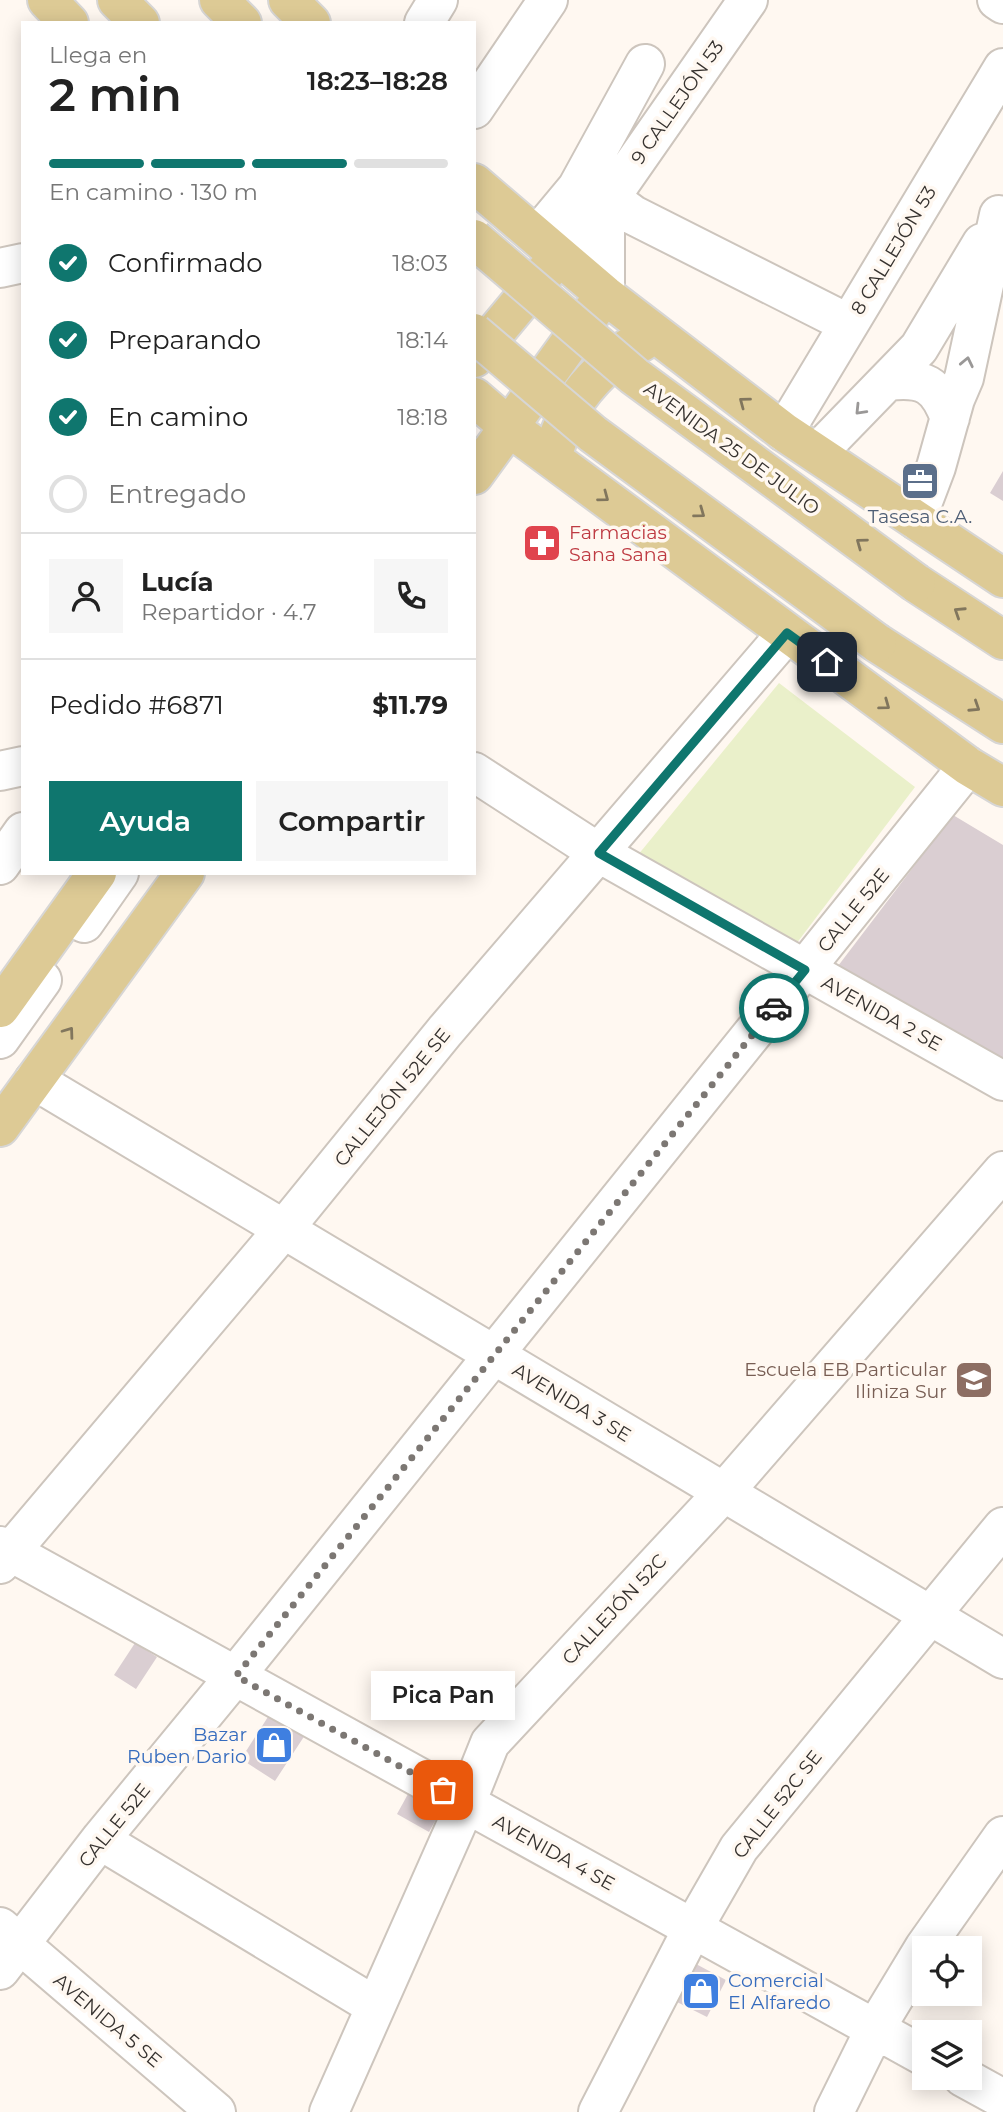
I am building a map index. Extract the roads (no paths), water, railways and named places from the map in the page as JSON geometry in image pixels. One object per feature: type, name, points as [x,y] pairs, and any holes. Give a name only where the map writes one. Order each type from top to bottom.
[{"type":"main road","points":[[47,0],[67,21]]},
{"type":"main road","points":[[117,0],[138,21]]},
{"type":"main road","points":[[219,0],[240,21]]},
{"type":"main road","points":[[288,0],[309,21]]},
{"type":"main road","points":[[485,193],[605,295],[784,432],[1003,578]]},
{"type":"main road","points":[[476,261],[492,229],[485,193]]},
{"type":"main road","name":"AVENIDA 25 DE JULIO","points":[[476,241],[634,376],[916,583],[1003,640]]},
{"type":"main road","points":[[476,355],[548,246]]},
{"type":"main road","points":[[476,472],[605,295]]},
{"type":"main road","points":[[476,335],[593,434],[877,643],[1003,724]]},
{"type":"main road","points":[[557,462],[556,443],[574,401],[588,382],[632,344],[661,338]]},
{"type":"main road","points":[[476,399],[509,427],[787,633],[968,766],[1003,788]]},
{"type":"main road","points":[[0,1008],[96,875]]},
{"type":"main road","points":[[0,1127],[184,875]]},
{"type":"street","points":[[425,21],[438,0]]},
{"type":"street","points":[[476,107],[548,0]]},
{"type":"street","name":"9 CALLEJÓN 53","points":[[548,246],[608,201],[748,0]]},
{"type":"street","points":[[997,0],[1003,4]]},
{"type":"street","points":[[548,246],[645,64]]},
{"type":"street","name":"8 CALLEJÓN 53","points":[[784,432],[1003,68]]},
{"type":"street","points":[[605,295],[608,201],[849,324]]},
{"type":"street","points":[[817,453],[919,348],[1001,212]]},
{"type":"street","points":[[916,520],[964,378],[1001,212]]},
{"type":"street","points":[[0,268],[21,263]]},
{"type":"street","points":[[887,381],[904,379],[920,381],[927,385],[941,396],[950,418]]},
{"type":"street","name":"CALLEJÓN 52E SE","points":[[3,1554],[283,1230],[445,1031],[787,633]]},
{"type":"street","points":[[0,771],[21,766]]},
{"type":"street","name":"CALLE 52E","points":[[7,1947],[236,1676],[968,766]]},
{"type":"street","name":"AVENIDA 2 SE","points":[[476,773],[599,853],[1003,1081]]},
{"type":"street","points":[[0,864],[21,835]]},
{"type":"street","points":[[0,1039],[118,875]]},
{"type":"street","name":"AVENIDA 3 SE","points":[[34,1080],[1003,1659]]},
{"type":"street","name":"CALLEJÓN 52C","points":[[329,2112],[466,1803],[489,1743],[724,1492],[1003,1171]]},
{"type":"street","name":"CALLE 52C SE","points":[[598,2112],[693,1928],[739,1848],[1003,1527]]},
{"type":"street","name":"AVENIDA 4 SE","points":[[3,1554],[236,1676],[912,2049]]},
{"type":"street","points":[[932,1936],[1003,1836]]},
{"type":"street","points":[[100,1840],[375,2006]]},
{"type":"street","name":"AVENIDA 5 SE","points":[[7,1947],[216,2112]]},
{"type":"street","points":[[834,2112],[912,1965]]},
{"type":"street","points":[[982,2087],[1003,2099]]},
{"type":"place","name":"Tasesa C.A.","points":[[920,481]]},
{"type":"place","name":"Farmacias Sana Sana","points":[[542,543]]},
{"type":"place","name":"Escuela EB Particular Iliniza Sur","points":[[974,1380]]},
{"type":"place","name":"Bazar Ruben Dario","points":[[274,1745]]},
{"type":"place","name":"Pica Pan","points":[[443,1790]]},
{"type":"place","name":"Comercial El Alfaredo","points":[[701,1991]]}]
